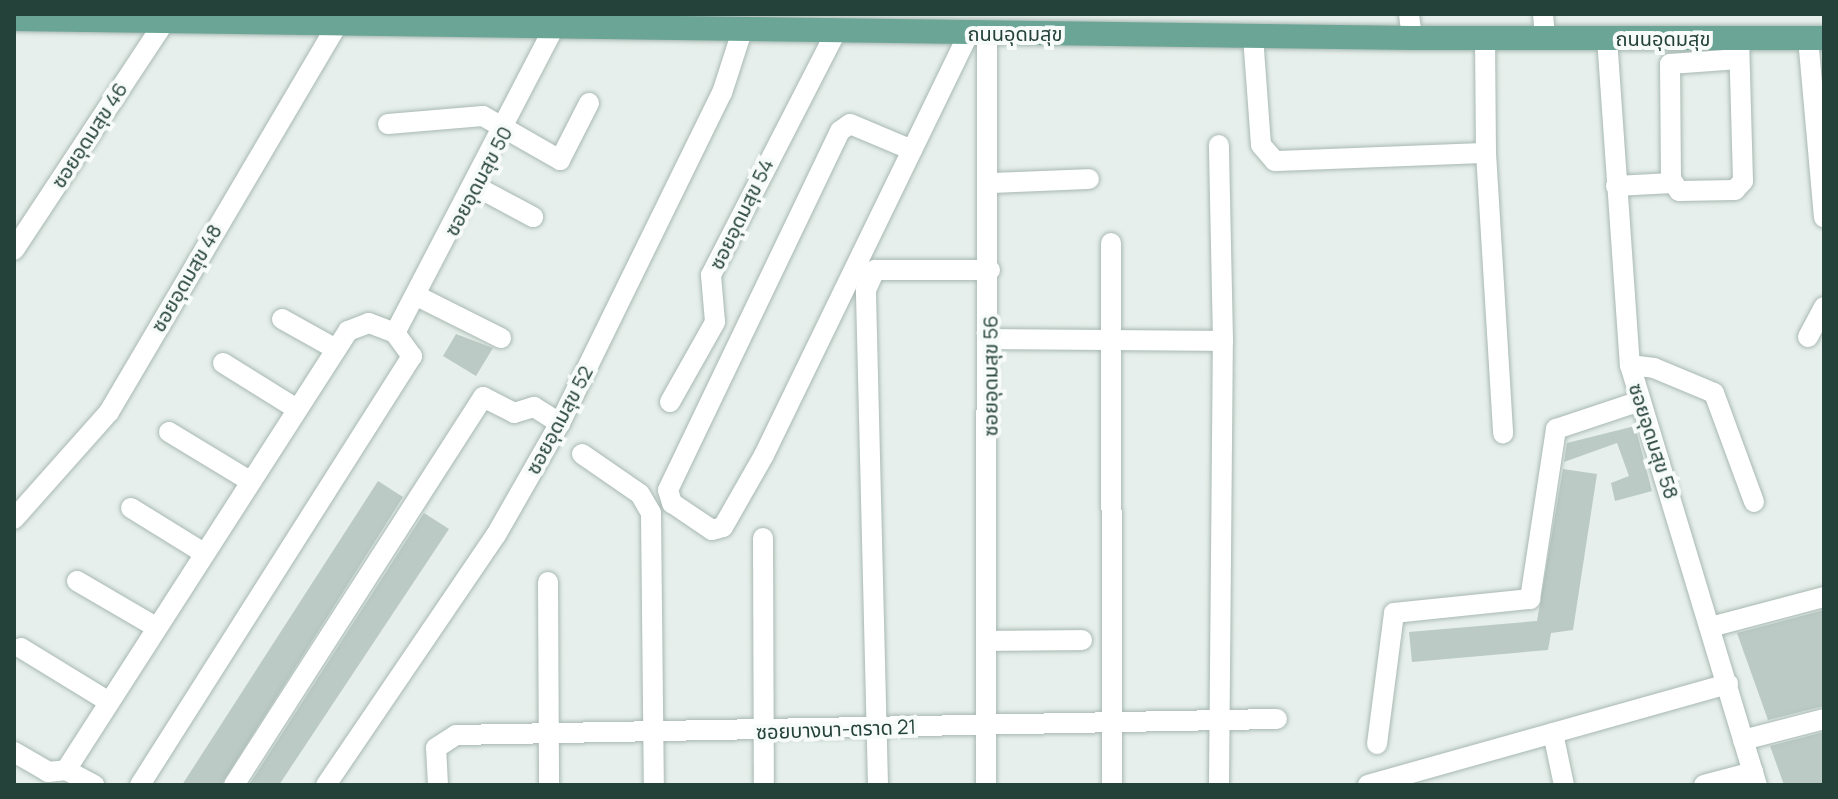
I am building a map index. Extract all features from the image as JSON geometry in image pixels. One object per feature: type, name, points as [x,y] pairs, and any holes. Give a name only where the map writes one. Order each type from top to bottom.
[{"type":"main road","name":"ถนนอุดมสุข","points":[[14,19],[76,17],[339,22],[369,18],[555,26],[607,20],[743,28],[1253,36],[1410,26],[1485,38],[1544,26],[1607,38],[1739,48],[1816,38]]},
{"type":"street","name":"ซอยอุดมสุข 46","points":[[14,250],[165,21]]},
{"type":"street","name":"ซอยอุดมสุข 48","points":[[14,519],[109,412],[339,22]]},
{"type":"street","name":"ซอยอุดมสุข 50","points":[[395,333],[504,132],[555,26]]},
{"type":"street","name":"ซอยอุดมสุข 52","points":[[326,785],[496,535],[560,423],[722,93],[743,28]]},
{"type":"street","name":"ซอยอุดมสุข 54","points":[[670,402],[715,322],[711,275],[837,30]]},
{"type":"street","points":[[912,150],[850,124],[840,131],[668,490],[672,503],[712,530],[723,527],[764,455],[912,150],[978,33]]},
{"type":"street","name":"ซอยอุดมสุข 56","points":[[978,33],[990,183],[989,720],[986,785]]},
{"type":"street","points":[[1253,36],[1261,145],[1275,161],[1486,153]]},
{"type":"street","points":[[1485,38],[1486,153],[1503,433]]},
{"type":"street","name":"ซอยอุดมสุข 58","points":[[1607,38],[1630,365],[1714,626],[1755,778]]},
{"type":"street","points":[[1816,38],[1824,217]]},
{"type":"street","points":[[1616,186],[1672,183],[1682,192],[1742,184],[1739,48],[1670,64],[1672,183]]},
{"type":"street","points":[[388,124],[467,114],[483,116],[504,132],[560,160],[589,103]]},
{"type":"street","points":[[1219,145],[1223,341],[1219,785]]},
{"type":"street","points":[[990,183],[1089,179]]},
{"type":"street","points":[[475,186],[533,217]]},
{"type":"street","points":[[1111,243],[1112,785]]},
{"type":"street","points":[[878,785],[866,290],[875,270],[990,270]]},
{"type":"street","points":[[417,296],[501,338]]},
{"type":"street","points":[[1808,337],[1824,307]]},
{"type":"street","points":[[282,319],[336,349]]},
{"type":"street","points":[[66,770],[336,349],[358,323],[395,333],[412,356],[140,785]]},
{"type":"street","points":[[991,339],[1223,341]]},
{"type":"street","points":[[223,363],[297,409]]},
{"type":"street","points":[[1630,365],[1654,368],[1714,393],[1754,502]]},
{"type":"street","points":[[234,785],[483,397],[514,413],[534,407],[560,423]]},
{"type":"street","points":[[1377,744],[1394,613],[1530,599],[1556,429],[1640,401]]},
{"type":"street","points":[[169,432],[250,481]]},
{"type":"street","points":[[582,454],[640,494],[651,513],[654,785]]},
{"type":"street","points":[[131,508],[204,553]]},
{"type":"street","points":[[763,538],[764,785]]},
{"type":"street","points":[[77,581],[156,627]]},
{"type":"street","points":[[548,582],[549,785]]},
{"type":"street","points":[[1714,626],[1824,597]]},
{"type":"street","points":[[989,641],[1082,640]]},
{"type":"street","points":[[21,648],[109,702]]},
{"type":"street","points":[[1368,785],[1728,684]]},
{"type":"street","name":"ซอยบางนา-ตราด 21","points":[[438,785],[436,748],[443,739],[654,731],[763,733],[879,730],[989,720],[1277,719]]},
{"type":"street","points":[[1743,740],[1824,719]]},
{"type":"street","points":[[1553,733],[1564,785]]},
{"type":"street","points":[[14,752],[48,772],[66,770],[94,785]]},
{"type":"street","points":[[1704,785],[1755,778]]},
{"type":"building","points":[[456,334],[493,348],[476,376],[443,356]]},
{"type":"building","points":[[1635,426],[1652,491],[1615,501],[1611,483],[1629,476],[1617,443],[1564,462],[1567,443]]},
{"type":"building","points":[[1563,469],[1597,474],[1573,630],[1551,633],[1548,650],[1412,662],[1409,632],[1537,621]]},
{"type":"building","points":[[378,481],[403,497],[221,785],[182,785]]},
{"type":"building","points":[[424,513],[449,529],[279,785],[249,785]]},
{"type":"building","points":[[1824,610],[1824,706],[1768,720],[1737,633]]},
{"type":"building","points":[[1824,732],[1824,785],[1784,785],[1770,746]]}]
